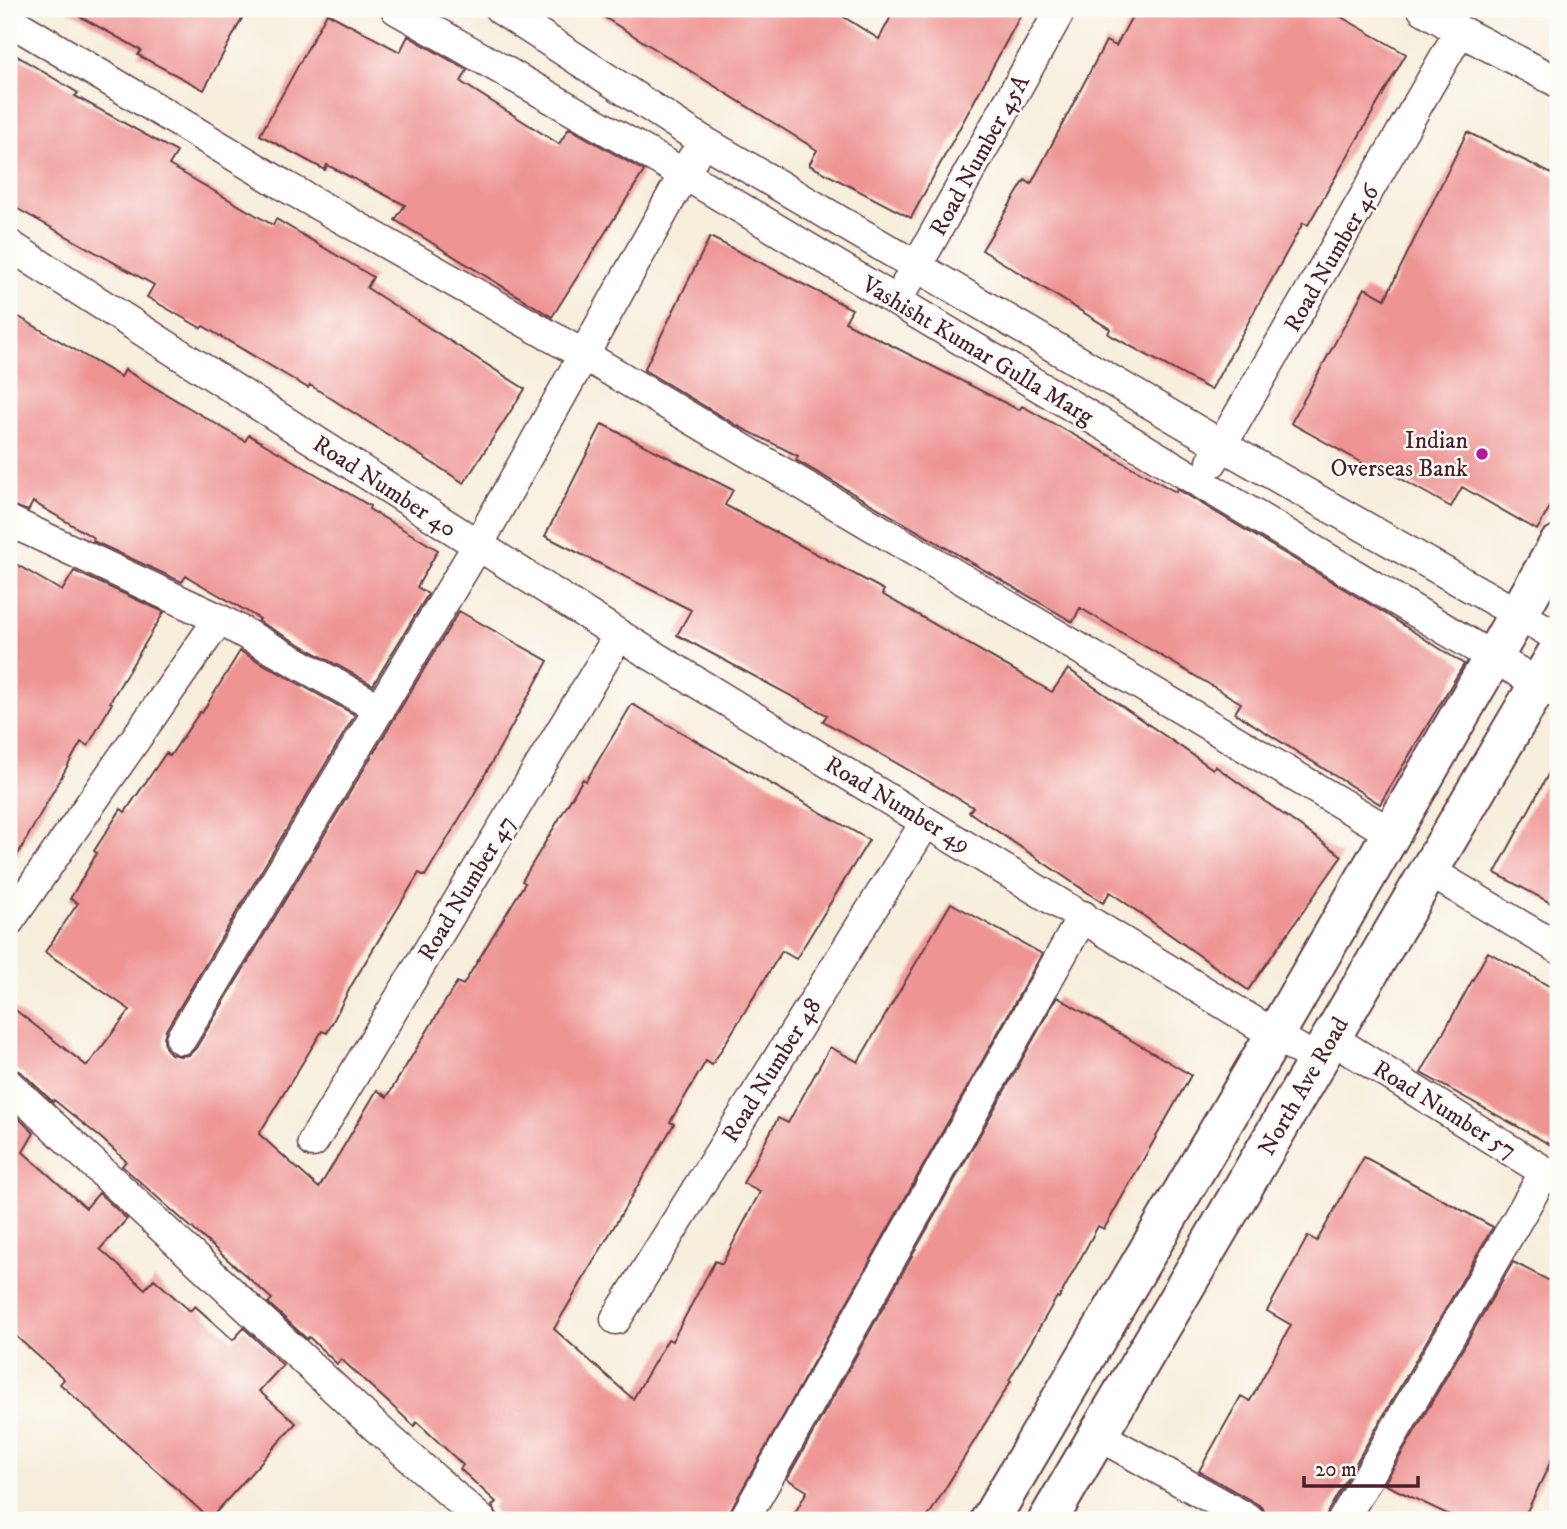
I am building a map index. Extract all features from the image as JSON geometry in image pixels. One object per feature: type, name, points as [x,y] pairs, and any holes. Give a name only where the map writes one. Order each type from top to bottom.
[{"type":"street","name":"Vashisht Kumar Gulla Marg","points":[[396,9],[684,174],[1549,689]]},
{"type":"street","name":"Road Number 45A","points":[[897,301],[1061,9]]},
{"type":"street","points":[[1423,9],[1558,82]]},
{"type":"street","name":"Vashisht Kumar Gulla Marg","points":[[510,11],[703,141],[1223,446],[1558,637]]},
{"type":"street","points":[[9,20],[285,186],[584,355],[1391,833]]},
{"type":"street","name":"Road Number 46","points":[[1199,482],[1223,446],[1460,31]]},
{"type":"street","name":"Road Number 40","points":[[9,245],[478,545],[703,141]]},
{"type":"street","points":[[9,521],[219,618],[380,709]]},
{"type":"street","points":[[181,1039],[478,545]]},
{"type":"street","name":"Road Number 49","points":[[478,545],[619,635],[1276,1033],[1325,1049]]},
{"type":"street","points":[[990,1520],[1558,545]]},
{"type":"street","points":[[9,921],[219,618]]},
{"type":"street","name":"Road Number 47","points":[[313,1142],[619,635]]},
{"type":"street","name":"North Ave Road","points":[[1048,1520],[1429,871],[1549,689],[1558,651]]},
{"type":"street","name":"Road Number 48","points":[[616,1318],[926,822]]},
{"type":"street","points":[[1429,871],[1558,948]]},
{"type":"street","points":[[744,1520],[1083,916]]},
{"type":"street","name":"Road Number 57","points":[[1325,1049],[1552,1176]]},
{"type":"street","points":[[9,1085],[377,1428],[481,1520]]},
{"type":"street","points":[[1343,1520],[1552,1176]]},
{"type":"street","points":[[1098,1436],[1250,1520]]},
{"type":"building","points":[[66,9],[247,9],[204,90],[138,55],[141,50]]},
{"type":"building","points":[[591,9],[831,9],[879,39],[895,9],[1024,9],[911,218],[809,165],[817,150]]},
{"type":"building","points":[[1136,9],[1327,9],[1406,54],[1308,225],[1303,223],[1211,390],[1108,334],[1110,329],[982,250],[1025,180],[1031,184],[1106,41],[1116,46]]},
{"type":"building","points":[[327,13],[400,52],[408,36],[467,70],[461,82],[559,144],[569,128],[644,171],[552,317],[395,220],[405,205],[327,165],[325,170],[260,135]]},
{"type":"building","points":[[9,51],[78,93],[75,96],[177,152],[169,165],[273,225],[276,219],[373,277],[367,288],[525,389],[464,483],[310,385],[308,388],[203,326],[201,328],[147,297],[154,285],[9,204]]},
{"type":"building","points":[[1467,132],[1558,177],[1558,493],[1537,530],[1462,487],[1451,507],[1373,463],[1370,467],[1291,423],[1365,288],[1385,299]]},
{"type":"building","points":[[710,237],[852,309],[845,322],[1019,410],[1022,406],[1176,492],[1177,489],[1464,664],[1380,804],[1235,713],[1241,703],[1080,608],[1073,622],[796,460],[798,456],[738,426],[644,370]]},
{"type":"building","points":[[9,311],[121,377],[125,370],[245,441],[249,435],[370,506],[369,509],[438,550],[417,587],[428,594],[373,685],[258,621],[260,619],[186,576],[182,582],[93,541],[94,538],[33,502],[28,511],[9,504]]},
{"type":"building","points":[[602,424],[733,490],[725,505],[884,590],[882,594],[1052,692],[1068,669],[1213,769],[1215,766],[1342,856],[1248,990],[1110,892],[1103,903],[969,812],[973,807],[823,721],[827,715],[677,635],[691,610],[545,536]]},
{"type":"building","points":[[9,560],[62,591],[74,571],[164,612],[110,702],[112,703],[88,746],[81,742],[9,870]]},
{"type":"building","points":[[459,611],[548,661],[425,876],[419,873],[351,986],[327,1033],[322,1031],[259,1134],[319,1188],[377,1090],[387,1097],[457,982],[463,985],[525,883],[522,881],[583,779],[586,781],[632,704],[869,840],[796,959],[782,951],[712,1065],[706,1061],[670,1122],[674,1124],[554,1329],[633,1399],[668,1339],[672,1341],[715,1261],[722,1264],[760,1192],[743,1183],[778,1118],[788,1123],[830,1047],[858,1062],[951,903],[1042,954],[725,1520],[498,1520],[492,1506],[496,1502],[460,1469],[463,1465],[417,1422],[414,1426],[341,1359],[337,1364],[309,1337],[307,1339],[268,1303],[272,1299],[122,1166],[126,1161],[101,1138],[54,1100],[53,1102],[21,1072],[9,1068],[9,1005],[87,1066],[130,1010],[45,952],[78,903],[70,899],[97,853],[94,851],[121,809],[125,812],[166,753],[170,756],[200,712],[202,713],[240,651],[355,715],[166,1030],[165,1047],[171,1054],[180,1056],[189,1055],[196,1048]]},
{"type":"building","points":[[1558,756],[1558,907],[1495,873]]},
{"type":"building","points":[[1488,952],[1558,991],[1558,1149],[1421,1073]]},
{"type":"building","points":[[1057,997],[1191,1075],[1104,1229],[1098,1226],[1059,1298],[1057,1297],[1009,1380],[1011,1381],[926,1520],[791,1520],[807,1491],[787,1479]]},
{"type":"building","points":[[9,1109],[34,1133],[23,1152],[86,1208],[99,1193],[127,1219],[100,1249],[145,1289],[154,1279],[190,1311],[195,1306],[233,1340],[244,1328],[283,1365],[259,1391],[296,1423],[210,1519],[60,1384],[64,1379],[9,1330]]},
{"type":"building","points":[[1364,1157],[1493,1227],[1328,1511],[1326,1520],[1281,1520],[1199,1471],[1241,1396],[1250,1401],[1291,1325],[1267,1311],[1308,1236],[1317,1241]]},
{"type":"building","points":[[1513,1262],[1558,1285],[1558,1446],[1523,1520],[1460,1520],[1384,1484]]},
{"type":"place","name":"Indian Overseas Bank","points":[[1482,454]]}]
